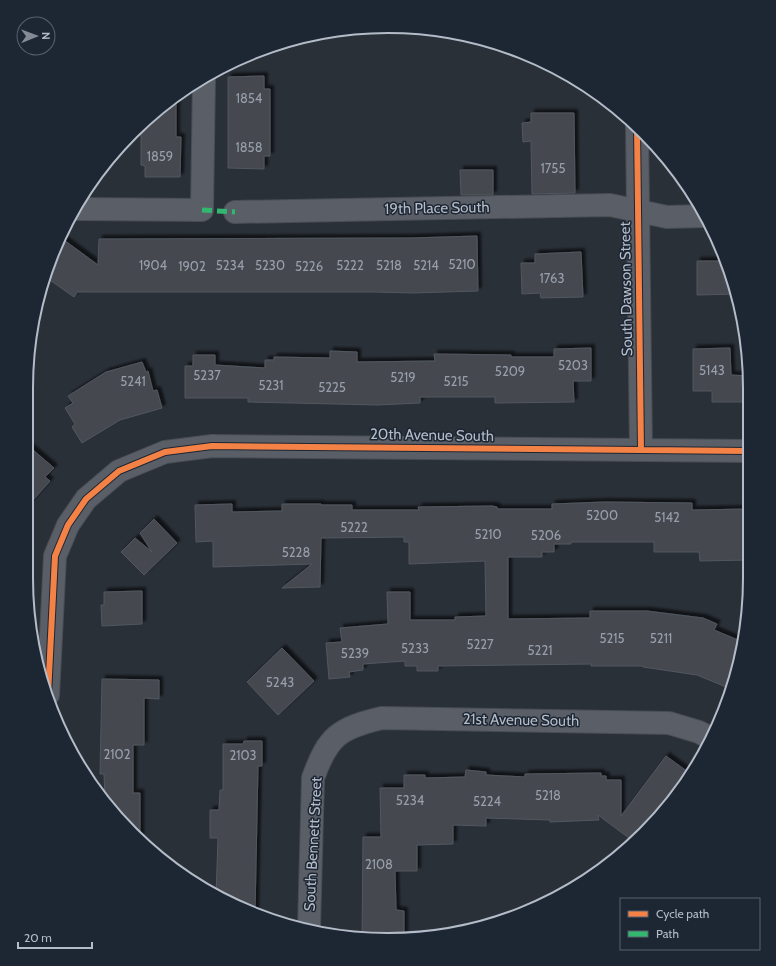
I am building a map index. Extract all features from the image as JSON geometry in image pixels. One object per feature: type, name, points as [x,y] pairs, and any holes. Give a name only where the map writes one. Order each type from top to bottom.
[{"type":"street","points":[[81,210],[202,210],[204,85]]},
{"type":"street","name":"South Dawson Street","points":[[637,135],[641,450]]},
{"type":"street","name":"19th Place South","points":[[235,212],[610,205],[667,217],[698,216]]},
{"type":"street","name":"20th Avenue South","points":[[49,682],[55,556],[68,525],[86,499],[119,471],[165,452],[212,446],[743,451]]},
{"type":"street","name":"21st Avenue South","points":[[332,739],[356,724],[382,718],[669,723],[699,732],[706,736]]},
{"type":"street","name":"South Bennett Street","points":[[309,924],[313,778],[321,756],[332,739]]},
{"type":"building","points":[[264,76],[264,89],[270,89],[270,156],[264,156],[264,169],[228,168],[228,77]]},
{"type":"building","points":[[176,103],[176,137],[181,137],[180,177],[145,177],[145,166],[141,165],[141,133]]},
{"type":"building","points":[[531,113],[574,113],[575,193],[532,194],[531,141],[523,142],[522,123],[531,122]]},
{"type":"building","points":[[460,170],[493,170],[493,195],[461,195]]},
{"type":"building","points":[[477,236],[478,291],[413,293],[77,292],[74,297],[50,280],[65,241],[98,265],[99,239],[411,238]]},
{"type":"building","points":[[581,252],[583,297],[541,298],[540,293],[522,294],[521,263],[535,263],[535,254]]},
{"type":"building","points":[[697,261],[719,261],[730,294],[697,295]]},
{"type":"building","points":[[591,348],[591,381],[573,381],[574,402],[495,403],[495,397],[420,397],[420,403],[378,405],[248,402],[248,398],[185,398],[185,366],[193,366],[193,355],[215,355],[215,365],[265,368],[265,360],[274,360],[274,357],[330,358],[330,351],[357,352],[357,362],[435,361],[434,354],[554,357],[554,349]]},
{"type":"building","points":[[730,348],[731,375],[742,376],[743,402],[712,402],[712,391],[693,391],[693,349]]},
{"type":"building","points":[[142,362],[146,372],[148,371],[153,391],[157,390],[162,408],[120,420],[82,443],[72,427],[75,424],[65,408],[73,403],[68,396],[106,372]]},
{"type":"building","points":[[33,450],[54,468],[45,477],[50,481],[33,500]]},
{"type":"building","points":[[605,502],[692,503],[692,510],[743,509],[743,560],[700,561],[699,552],[654,552],[654,542],[571,542],[571,544],[554,544],[554,552],[542,552],[542,557],[508,557],[508,619],[590,618],[590,611],[647,611],[703,618],[717,624],[714,630],[737,640],[726,687],[697,675],[643,666],[591,666],[591,664],[438,666],[438,671],[417,671],[417,666],[405,666],[405,661],[363,664],[363,670],[349,672],[350,677],[329,679],[326,643],[342,642],[340,628],[388,624],[387,592],[410,592],[410,620],[455,620],[455,617],[486,616],[485,561],[409,564],[409,542],[404,542],[404,537],[321,538],[320,587],[282,588],[312,564],[213,567],[213,541],[196,542],[195,505],[232,504],[232,512],[282,511],[282,504],[352,505],[352,510],[419,510],[418,507],[492,506],[497,507],[497,509],[552,509],[552,504]]},
{"type":"building","points":[[154,519],[177,543],[144,575],[121,552],[135,538],[152,552],[140,533]]},
{"type":"building","points":[[142,591],[142,624],[102,626],[101,605],[104,605],[104,592]]},
{"type":"building","points":[[282,648],[314,681],[278,715],[247,682]]},
{"type":"building","points":[[102,679],[159,680],[159,699],[144,698],[144,745],[133,745],[133,793],[140,793],[140,832],[106,794],[104,774],[100,774]]},
{"type":"building","points":[[244,741],[262,741],[262,766],[258,766],[255,907],[216,888],[218,838],[210,838],[210,810],[219,810],[220,790],[223,790],[223,744],[243,744]]},
{"type":"building","points":[[666,756],[686,770],[670,794],[655,812],[629,838],[598,815],[599,820],[550,822],[550,820],[486,818],[486,826],[453,825],[453,844],[417,845],[417,871],[395,871],[396,910],[404,911],[404,932],[362,932],[363,837],[381,837],[380,788],[404,788],[404,775],[425,775],[425,778],[465,777],[466,770],[486,772],[486,775],[525,777],[525,774],[601,773],[601,776],[606,776],[606,780],[621,780],[621,816]]},
{"type":"marked path","points":[[202,210],[235,212]]},
{"type":"cycle path","points":[[637,135],[641,450]]},
{"type":"cycle path","points":[[49,682],[55,556],[68,525],[86,499],[119,471],[165,452],[212,446],[743,451]]}]
